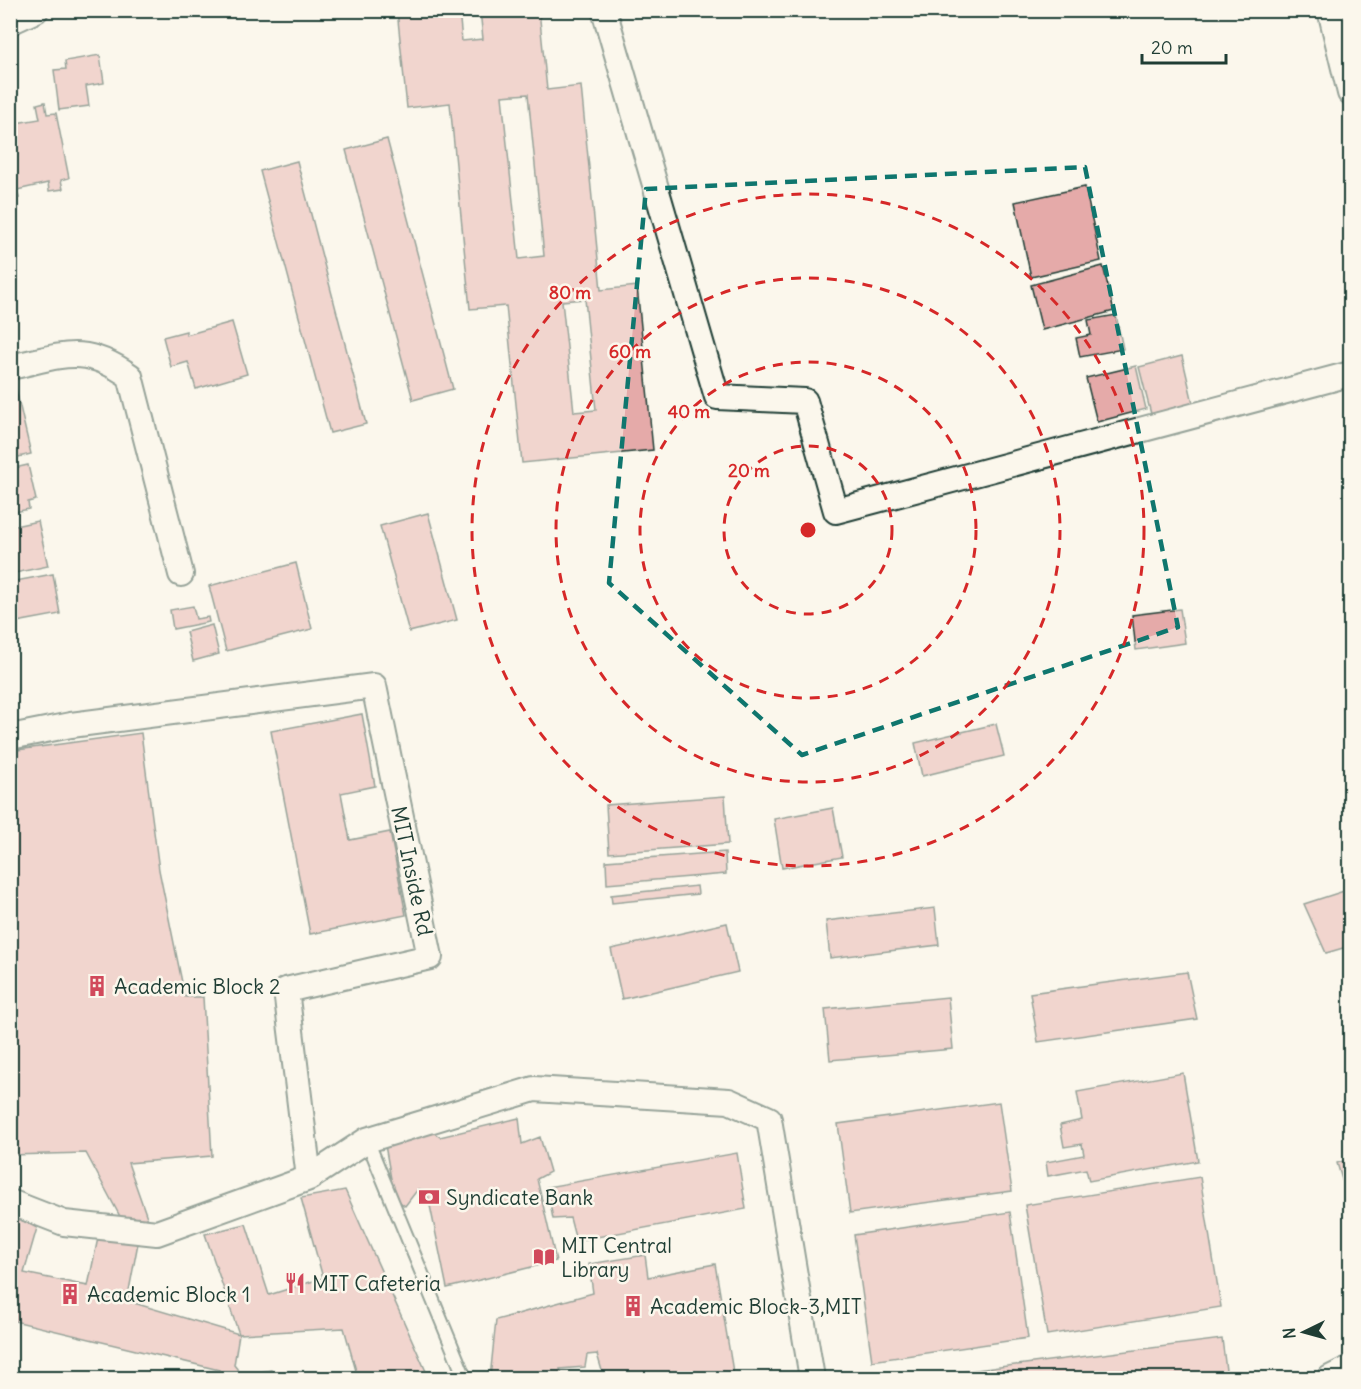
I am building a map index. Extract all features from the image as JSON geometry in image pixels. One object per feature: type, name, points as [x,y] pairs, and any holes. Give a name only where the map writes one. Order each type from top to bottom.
[{"type":"street","points":[[10,22],[36,10]]},
{"type":"street","points":[[604,10],[717,397],[805,400],[836,512],[1350,374]]},
{"type":"street","points":[[1330,10],[1350,93]]},
{"type":"street","points":[[10,368],[73,354],[108,361],[130,376],[181,574]]},
{"type":"street","name":"MIT Inside Rd","points":[[10,737],[71,724],[374,686],[430,957],[286,990],[309,1178]]},
{"type":"street","points":[[10,1202],[64,1223],[157,1233],[309,1178],[367,1140],[534,1089],[729,1101],[769,1119],[812,1378]]},
{"type":"street","points":[[1330,1378],[1350,1368]]},
{"type":"lane","points":[[367,1140],[465,1378]]},
{"type":"highlighted area","points":[[1085,167],[1178,627],[802,755],[609,583],[646,189]]},
{"type":"building","points":[[397,10],[459,10],[462,41],[483,39],[480,10],[539,10],[547,90],[581,86],[601,290],[637,286],[653,450],[522,463],[506,306],[470,309],[450,103],[407,108]],"holes":[[[528,94],[544,256],[519,259],[502,96]],[[585,299],[596,410],[574,412],[562,301]]]},
{"type":"building","points":[[100,55],[104,83],[86,86],[89,106],[59,110],[54,70],[66,69],[65,61]]},
{"type":"building","points":[[45,102],[47,114],[56,113],[69,178],[61,180],[63,189],[49,191],[48,183],[17,190],[19,198],[10,199],[10,124],[40,119],[37,104]]},
{"type":"building","points":[[387,139],[453,389],[413,400],[346,150]]},
{"type":"building","points":[[297,161],[366,424],[330,433],[260,171]]},
{"type":"building","points":[[1085,187],[1101,261],[1031,277],[1015,202]]},
{"type":"building","points":[[1103,266],[1114,311],[1042,330],[1031,285]]},
{"type":"building","points":[[1116,315],[1123,349],[1080,357],[1076,338],[1091,335],[1088,320]]},
{"type":"building","points":[[232,322],[247,374],[196,389],[188,362],[171,367],[163,337],[186,331],[186,335]]},
{"type":"building","points":[[1182,356],[1193,403],[1151,414],[1139,367]]},
{"type":"building","points":[[1136,366],[1146,409],[1097,422],[1086,378]]},
{"type":"building","points":[[10,381],[14,381],[31,454],[10,459]]},
{"type":"building","points":[[28,465],[36,500],[28,502],[29,509],[10,513],[10,469]]},
{"type":"building","points":[[428,513],[457,620],[409,632],[380,526]]},
{"type":"building","points":[[38,521],[48,566],[10,574],[10,527]]},
{"type":"building","points":[[296,563],[312,629],[226,651],[209,586]]},
{"type":"building","points":[[53,574],[60,614],[11,623],[10,582]]},
{"type":"building","points":[[193,606],[196,619],[208,617],[209,622],[173,629],[170,610]]},
{"type":"building","points":[[1180,609],[1185,643],[1136,650],[1132,615]]},
{"type":"building","points":[[212,625],[219,654],[193,661],[186,632]]},
{"type":"building","points":[[362,714],[375,786],[341,793],[350,840],[390,832],[406,915],[310,934],[271,731]]},
{"type":"building","points":[[996,724],[1004,756],[922,776],[915,743]]},
{"type":"building","name":"Academic Block 2","points":[[141,733],[159,870],[185,997],[203,997],[212,1156],[128,1163],[148,1220],[123,1222],[86,1153],[10,1155],[10,751]]},
{"type":"building","points":[[725,796],[728,844],[609,853],[606,805]]},
{"type":"building","points":[[833,808],[842,857],[782,868],[774,819]]},
{"type":"building","points":[[725,852],[726,874],[607,884],[606,861]]},
{"type":"building","points":[[697,886],[698,894],[612,903],[611,895]]},
{"type":"building","points":[[1350,889],[1350,946],[1326,953],[1304,904]]},
{"type":"building","points":[[935,908],[939,945],[830,958],[826,921]]},
{"type":"building","points":[[727,923],[738,972],[622,999],[611,949]]},
{"type":"building","points":[[1187,972],[1197,1019],[1038,1042],[1030,993]]},
{"type":"building","points":[[948,997],[953,1049],[830,1060],[825,1009]]},
{"type":"building","points":[[1183,1073],[1198,1161],[1089,1181],[1086,1169],[1048,1176],[1046,1162],[1084,1155],[1082,1144],[1064,1147],[1060,1125],[1082,1120],[1077,1092]]},
{"type":"building","points":[[999,1102],[1012,1191],[850,1213],[838,1124]]},
{"type":"building","points":[[519,1118],[522,1144],[540,1137],[550,1172],[537,1179],[556,1261],[447,1288],[427,1191],[418,1189],[405,1206],[382,1188],[391,1179],[385,1145],[434,1133],[440,1137]]},
{"type":"building","points":[[737,1153],[746,1209],[576,1241],[570,1218],[553,1219],[547,1187]]},
{"type":"building","points":[[1350,1159],[1350,1206],[1337,1163]]},
{"type":"building","points":[[1200,1177],[1221,1307],[1047,1335],[1025,1205]]},
{"type":"building","points":[[345,1190],[429,1378],[358,1378],[344,1328],[239,1334],[205,1234],[246,1224],[269,1295],[323,1278],[301,1198]]},
{"type":"building","points":[[1010,1212],[1028,1338],[872,1361],[854,1235]]},
{"type":"building","name":"Academic Block 1","points":[[10,1214],[37,1228],[24,1273],[88,1286],[99,1233],[138,1243],[127,1301],[239,1334],[234,1365],[242,1375],[271,1370],[273,1378],[222,1378],[219,1370],[10,1320]]},
{"type":"building","name":"Academic Block-3,MIT","points":[[645,1255],[648,1277],[715,1264],[734,1378],[611,1378],[603,1374],[597,1354],[587,1355],[585,1367],[560,1369],[563,1378],[506,1378],[506,1375],[490,1378],[496,1320],[593,1293],[589,1264]]},
{"type":"building","points":[[1222,1339],[1227,1378],[913,1378]]},
{"type":"place","name":"Academic Block 2","points":[[97,986]]},
{"type":"place","name":"Syndicate Bank","points":[[429,1197]]},
{"type":"place","name":"MIT Central Library","points":[[544,1257]]},
{"type":"place","name":"MIT Cafeteria","points":[[295,1283]]},
{"type":"place","name":"Academic Block 1","points":[[70,1294]]},
{"type":"place","name":"Academic Block-3,MIT","points":[[633,1306]]}]
